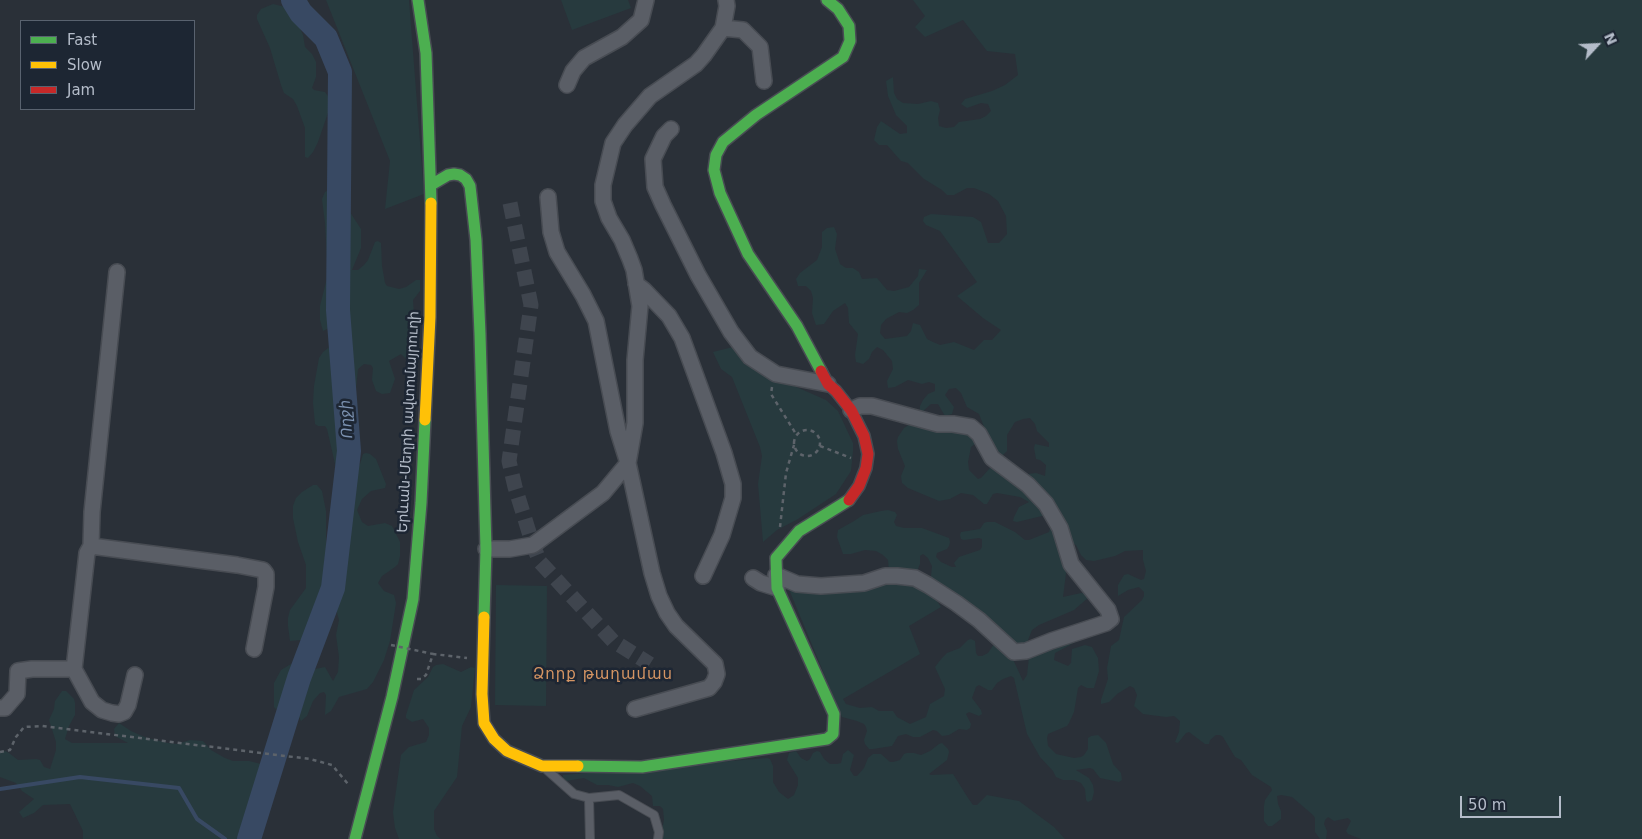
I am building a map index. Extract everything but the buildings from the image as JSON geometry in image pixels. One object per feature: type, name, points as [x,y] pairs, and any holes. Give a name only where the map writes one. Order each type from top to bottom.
[{"type":"main road","name":"Երևան-Մեղրի ավտոմայրուղի","points":[[355,839],[392,697],[413,599],[421,503],[430,317],[431,185],[426,53],[418,0]]},
{"type":"main road","points":[[431,185],[454,174],[466,179],[470,186],[476,240],[480,324],[486,548],[482,694],[484,723],[494,739],[508,751],[542,766],[642,768],[827,739],[833,734],[834,714],[776,581],[776,558],[798,531],[851,498],[859,486],[866,468],[868,454],[864,436],[851,410],[828,384],[797,326],[748,254],[720,193],[714,170],[716,155],[723,142],[756,115],[843,57],[850,42],[849,26],[838,9],[828,0]]},
{"type":"street","points":[[567,86],[573,71],[584,58],[622,37],[641,20],[646,0]]},
{"type":"street","points":[[486,548],[510,549],[533,545],[603,493],[628,464],[636,423],[635,360],[640,306],[634,270],[622,240],[609,218],[603,201],[603,185],[613,143],[624,125],[650,96],[696,64],[704,55],[723,28],[726,0]]},
{"type":"street","points":[[723,28],[744,30],[760,46],[764,81]]},
{"type":"street","points":[[671,129],[664,136],[653,159],[655,187],[698,275],[731,332],[750,357],[776,374],[828,384]]},
{"type":"street","points":[[548,197],[552,232],[557,252],[596,321],[618,431],[628,464],[652,573],[659,596],[666,613],[676,626],[715,664],[717,674],[709,688],[635,709]]},
{"type":"street","points":[[117,272],[92,512],[91,546],[87,553],[74,669],[92,702],[102,710],[119,714],[124,712],[128,706],[135,675]]},
{"type":"street","points":[[636,284],[668,316],[682,338],[724,453],[733,484],[733,498],[722,535],[703,576]]},
{"type":"street","points":[[753,578],[761,583],[776,581],[821,586],[864,583],[885,576],[915,578],[956,603],[979,620],[1014,652],[1026,651],[1050,641],[1106,623],[1111,619],[1108,610],[1072,564],[1060,528],[1046,504],[1028,485],[992,458],[979,434],[971,427],[938,424],[872,406],[860,406],[851,410]]},
{"type":"street","points":[[91,546],[263,570],[266,574],[266,586],[254,649]]},
{"type":"street","points":[[0,708],[6,708],[16,694],[18,672],[74,669]]},
{"type":"lane","points":[[542,766],[574,794],[589,798],[619,795],[654,815],[659,832],[658,839]]},
{"type":"lane","points":[[589,798],[590,839]]},
{"type":"path","points":[[776,374],[772,382],[771,394],[796,435]]},
{"type":"path","points":[[779,530],[786,473],[796,435],[801,431],[811,430],[819,437],[820,446],[816,452],[806,456],[796,450],[794,445]]},
{"type":"path","points":[[820,446],[859,462],[866,468]]},
{"type":"path","points":[[391,645],[433,654],[484,660]]},
{"type":"path","points":[[0,752],[10,750],[16,737],[24,727],[42,726],[310,760],[332,765],[353,789],[367,796]]},
{"type":"green space","points":[[326,0],[409,0],[424,194],[385,209],[390,161]]},
{"type":"green space","points":[[561,0],[628,0],[631,8],[572,30]]},
{"type":"green space","points":[[913,0],[1642,0],[1642,839],[1361,839],[1348,834],[1346,831],[1351,821],[1348,818],[1334,821],[1328,817],[1324,824],[1327,831],[1326,839],[1320,839],[1315,832],[1315,818],[1313,815],[1292,797],[1281,795],[1277,796],[1281,819],[1272,826],[1268,826],[1264,821],[1264,806],[1265,800],[1272,790],[1271,787],[1252,775],[1241,760],[1235,757],[1223,737],[1216,735],[1210,740],[1209,744],[1205,744],[1189,732],[1178,743],[1175,742],[1179,732],[1180,721],[1174,716],[1166,717],[1143,714],[1134,706],[1137,695],[1134,688],[1130,686],[1117,694],[1109,702],[1101,704],[1108,679],[1107,668],[1111,646],[1119,640],[1124,617],[1144,596],[1144,592],[1139,587],[1128,590],[1118,596],[1118,585],[1124,575],[1128,574],[1141,580],[1144,579],[1146,571],[1143,550],[1125,551],[1115,556],[1094,561],[1086,560],[1076,545],[1070,542],[1063,597],[1081,593],[1088,594],[1089,597],[1074,610],[1039,625],[1032,630],[1026,645],[1011,655],[1023,681],[1027,675],[1029,657],[1094,632],[1055,653],[1054,660],[1068,666],[1071,663],[1072,649],[1085,645],[1092,647],[1098,658],[1099,671],[1094,688],[1087,688],[1081,685],[1078,688],[1074,712],[1069,723],[1067,726],[1048,734],[1048,746],[1056,754],[1074,758],[1081,757],[1088,749],[1088,738],[1098,735],[1106,743],[1113,764],[1121,773],[1122,780],[1119,782],[1100,778],[1090,768],[1076,770],[1089,778],[1093,785],[1092,800],[1088,802],[1085,789],[1081,783],[1056,777],[1040,757],[1027,734],[1014,678],[1011,676],[997,683],[992,690],[979,685],[976,687],[972,698],[982,714],[979,716],[969,712],[966,714],[971,724],[967,730],[959,729],[949,735],[942,736],[933,730],[920,737],[906,734],[898,736],[892,746],[869,749],[864,740],[867,731],[864,724],[842,717],[788,587],[803,589],[889,571],[888,560],[876,551],[865,550],[843,554],[837,537],[838,530],[863,515],[888,510],[895,512],[897,515],[894,522],[896,526],[922,528],[949,538],[950,542],[947,549],[937,553],[936,557],[941,562],[952,567],[956,567],[954,563],[959,557],[980,550],[982,547],[982,539],[961,539],[961,532],[980,529],[984,523],[995,522],[1015,532],[1025,540],[1029,540],[1049,532],[1051,525],[1045,516],[1017,522],[1013,521],[1019,507],[1029,502],[1020,497],[997,493],[993,494],[987,504],[984,504],[973,495],[961,493],[950,499],[939,501],[908,488],[902,483],[901,476],[905,466],[897,441],[904,428],[910,424],[965,427],[976,443],[971,447],[968,462],[969,470],[978,479],[994,466],[1029,478],[1028,474],[1036,473],[1045,476],[1046,465],[1036,459],[1034,448],[1035,444],[1049,447],[1049,443],[1037,431],[1035,424],[1030,418],[1023,419],[1015,422],[1007,435],[1007,451],[1002,456],[995,455],[979,414],[967,407],[961,393],[956,388],[949,389],[945,395],[954,407],[952,414],[945,416],[938,404],[931,404],[920,414],[920,406],[923,400],[928,394],[935,391],[935,384],[929,382],[922,384],[908,380],[895,387],[888,388],[887,381],[893,369],[892,361],[883,350],[877,347],[863,364],[856,362],[858,334],[849,323],[848,308],[845,303],[833,311],[824,324],[816,325],[812,313],[813,298],[811,291],[806,286],[798,286],[796,279],[800,273],[817,260],[822,247],[822,232],[827,228],[834,227],[837,234],[835,249],[840,264],[859,272],[862,279],[877,278],[887,290],[894,291],[909,287],[918,276],[919,269],[927,270],[919,283],[919,305],[907,313],[899,312],[886,319],[881,325],[880,333],[885,339],[907,336],[911,331],[913,323],[920,325],[927,339],[933,342],[940,345],[954,342],[974,350],[984,340],[992,340],[1001,330],[983,318],[957,296],[977,282],[940,231],[926,225],[923,221],[924,217],[931,214],[973,217],[981,222],[988,243],[999,243],[1007,234],[1006,216],[998,201],[989,194],[974,188],[967,188],[954,195],[947,195],[924,179],[908,163],[901,161],[887,145],[879,145],[874,140],[877,127],[881,121],[900,134],[907,133],[907,126],[896,115],[888,96],[886,81],[893,77],[894,93],[897,99],[903,103],[918,104],[931,101],[938,103],[940,110],[939,126],[946,128],[954,127],[959,122],[980,119],[986,116],[991,111],[988,104],[981,103],[967,108],[961,104],[965,99],[1005,85],[1018,75],[1015,54],[987,51],[963,20],[925,37],[915,27],[925,16]],"holes":[[[923,554],[928,558],[932,566],[931,576],[933,582],[994,636],[994,644],[988,653],[982,656],[978,656],[976,653],[975,641],[971,639],[960,648],[947,653],[935,667],[945,689],[944,696],[930,704],[926,717],[910,724],[897,717],[893,711],[879,711],[872,707],[860,708],[846,704],[843,699],[920,654],[909,626],[941,607],[917,571],[920,564],[920,556]]]},
{"type":"green space","points":[[273,4],[285,7],[295,16],[303,35],[305,47],[312,54],[316,62],[316,77],[312,88],[325,92],[330,99],[330,107],[318,142],[308,158],[305,157],[305,128],[297,106],[293,99],[284,93],[270,48],[257,19],[261,9]]},
{"type":"green space","points":[[333,191],[342,200],[361,229],[361,248],[352,270],[358,270],[364,265],[375,242],[381,243],[382,266],[387,286],[399,289],[406,287],[416,280],[420,280],[420,291],[413,300],[414,314],[420,323],[417,354],[414,358],[406,359],[401,354],[389,361],[395,379],[390,393],[382,394],[376,391],[372,380],[373,368],[371,365],[364,364],[358,369],[348,434],[348,447],[353,462],[357,465],[360,464],[363,454],[370,454],[376,459],[386,484],[385,488],[371,491],[362,499],[357,510],[362,522],[368,526],[385,523],[392,526],[400,542],[398,564],[382,576],[378,583],[384,591],[394,595],[396,603],[390,641],[384,660],[373,682],[367,689],[339,697],[331,711],[325,715],[326,695],[324,692],[320,693],[313,701],[307,716],[301,721],[291,701],[287,699],[280,708],[276,709],[274,707],[274,683],[281,670],[291,664],[305,671],[325,667],[333,681],[338,672],[339,657],[336,635],[339,620],[336,609],[321,615],[311,632],[301,640],[290,641],[288,626],[290,610],[306,588],[306,565],[298,542],[293,518],[293,506],[296,498],[313,485],[317,485],[322,491],[326,511],[326,552],[324,564],[327,586],[330,594],[339,599],[335,582],[339,532],[336,488],[339,481],[327,429],[325,426],[315,424],[313,403],[319,358],[339,337],[347,307],[346,290],[344,286],[341,286],[334,295],[331,324],[329,328],[323,331],[320,320],[320,306],[328,274],[322,199],[325,192]]},
{"type":"green space","points":[[733,347],[744,364],[826,400],[838,411],[853,443],[851,471],[836,494],[798,519],[777,530],[763,542],[758,484],[762,456],[760,447],[732,377],[721,369],[713,352]]},
{"type":"green space","points":[[496,585],[547,586],[546,706],[495,705]]},
{"type":"green space","points":[[443,664],[461,672],[471,667],[475,668],[471,707],[462,726],[457,777],[434,811],[434,829],[437,836],[441,839],[399,839],[395,828],[393,812],[401,755],[409,747],[426,742],[429,735],[429,728],[423,719],[412,722],[406,718],[406,715],[414,690],[428,677],[433,667]]},
{"type":"green space","points":[[62,691],[66,691],[74,699],[75,703],[75,715],[65,739],[72,743],[128,743],[115,736],[114,729],[119,723],[147,738],[168,743],[177,744],[190,740],[203,741],[211,750],[225,758],[233,761],[249,761],[264,766],[265,771],[246,812],[244,824],[239,831],[237,839],[83,839],[83,831],[70,804],[43,805],[34,813],[23,818],[19,812],[34,799],[22,791],[16,783],[0,777],[0,752],[5,751],[18,760],[40,760],[44,767],[50,769],[56,750],[56,742],[49,720],[55,701]]},
{"type":"green space","points":[[942,743],[949,752],[947,760],[929,774],[953,774],[973,805],[977,805],[987,795],[1019,801],[1054,827],[1065,839],[660,839],[664,820],[663,809],[660,806],[653,806],[652,796],[640,786],[633,783],[618,787],[597,785],[584,778],[566,781],[563,779],[563,775],[767,758],[770,759],[773,766],[773,782],[779,792],[788,799],[794,795],[798,785],[798,778],[787,760],[789,753],[796,751],[801,758],[807,761],[817,751],[830,764],[837,764],[841,763],[843,754],[848,750],[854,755],[850,770],[854,776],[857,776],[864,768],[868,758],[873,754],[881,754],[890,762],[893,762],[900,760],[907,753],[921,755]]},
{"type":"waterway","name":"Ողջի","points":[[249,839],[299,678],[333,588],[349,451],[338,310],[340,72],[326,38],[301,13],[293,0]]},
{"type":"waterway","points":[[0,789],[80,777],[179,788],[197,819],[225,839]]},
{"type":"tunnel","points":[[510,203],[531,305],[509,461],[515,487],[540,562],[613,641],[650,664]]},
{"type":"traffic: fast","points":[[418,0],[426,53],[431,203]]},
{"type":"traffic: fast","points":[[821,371],[797,326],[748,254],[720,193],[714,170],[716,155],[723,142],[756,115],[843,57],[850,41],[849,26],[838,9],[827,0]]},
{"type":"traffic: fast","points":[[431,185],[448,175],[454,174],[466,179],[470,186],[476,240],[480,334],[486,549],[484,617]]},
{"type":"traffic: fast","points":[[355,839],[392,697],[413,599],[421,503],[425,420]]},
{"type":"traffic: fast","points":[[578,766],[642,767],[827,739],[833,734],[834,714],[777,588],[776,558],[799,531],[849,500]]},
{"type":"traffic: slow","points":[[425,420],[430,317],[431,203]]},
{"type":"traffic: slow","points":[[484,617],[482,694],[484,723],[494,739],[507,751],[542,766],[578,766]]},
{"type":"traffic: jam","points":[[821,371],[828,384],[851,410],[864,436],[868,454],[866,468],[859,486],[849,500]]},
{"type":"district","name":"Ձորք թաղամաս","points":[[603,675]]}]
